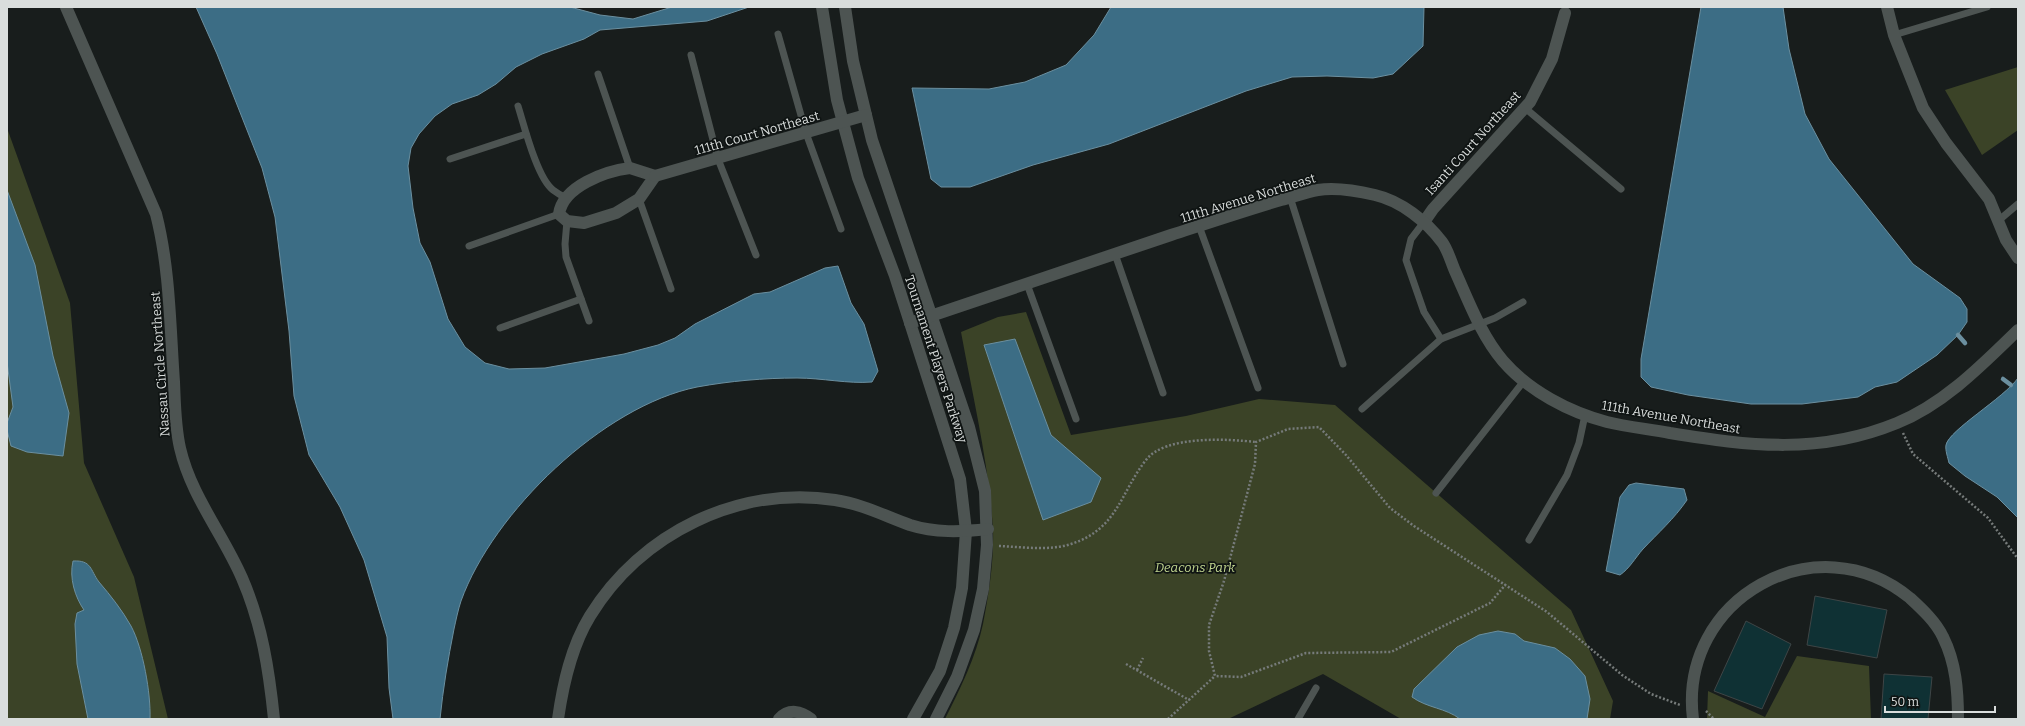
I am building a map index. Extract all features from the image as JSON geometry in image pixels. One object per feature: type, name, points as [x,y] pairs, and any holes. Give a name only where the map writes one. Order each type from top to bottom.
[{"type":"street","name":"Nassau Circle Northeast","points":[[66,7],[156,214],[162,239],[167,274],[176,419],[180,448],[198,499],[242,577],[253,605],[268,665],[274,719]]},
{"type":"street","name":"Tournament Players Parkway","points":[[822,7],[836,93],[858,178],[895,276],[960,479],[966,531],[962,588],[954,628],[940,671],[913,719]]},
{"type":"street","name":"Tournament Players Parkway","points":[[845,7],[853,61],[872,140],[969,427],[985,491],[988,529],[987,545],[982,589],[974,630],[957,677],[936,719]]},
{"type":"street","points":[[1887,7],[1894,35],[1923,108],[1946,143],[1988,199],[2006,240],[2018,258]]},
{"type":"street","name":"Isanti Court Northeast","points":[[1424,222],[1433,209],[1530,102],[1552,59],[1564,9]]},
{"type":"street","name":"111th Court Northeast","points":[[655,176],[866,115]]},
{"type":"street","points":[[630,168],[655,176],[639,199],[616,213],[584,223],[563,218],[560,207],[566,198],[596,177],[614,170],[630,168]]},
{"type":"street","name":"111th Avenue Northeast","points":[[910,324],[1199,226],[1320,189],[1356,191],[1380,196],[1404,207],[1424,222],[1443,244],[1479,325],[1486,338],[1503,361],[1524,381],[1555,401],[1585,415],[1609,422],[1731,443],[1766,446],[1800,445],[1831,441],[1866,433],[1898,423],[1927,406],[1954,388],[1979,368],[2018,330]]},
{"type":"street","points":[[558,719],[568,668],[577,642],[590,616],[606,593],[623,572],[665,538],[712,513],[743,503],[765,500],[812,498],[836,500],[857,505],[910,525],[928,529],[966,531],[988,529]]},
{"type":"street","points":[[1693,714],[1693,679],[1700,652],[1714,627],[1729,608],[1750,590],[1776,576],[1814,568],[1845,569],[1874,575],[1900,590],[1923,609],[1943,636],[1953,663],[1958,691],[1958,719]]},
{"type":"street","points":[[779,719],[782,715],[791,711],[803,713],[811,719]]},
{"type":"lane","points":[[1894,35],[1987,7]]},
{"type":"lane","points":[[778,34],[806,133],[842,229]]},
{"type":"lane","points":[[690,54],[718,159],[756,255]]},
{"type":"lane","points":[[598,74],[630,168]]},
{"type":"lane","points":[[518,106],[526,134],[544,180],[552,190],[566,198]]},
{"type":"lane","points":[[1525,108],[1621,189]]},
{"type":"lane","points":[[450,160],[526,134]]},
{"type":"lane","points":[[1290,197],[1343,364]]},
{"type":"lane","points":[[639,199],[670,289]]},
{"type":"lane","points":[[1998,221],[2018,204]]},
{"type":"lane","points":[[469,246],[563,218],[566,257],[589,321]]},
{"type":"lane","points":[[1424,222],[1411,240],[1406,260],[1424,312],[1441,339]]},
{"type":"lane","points":[[1199,226],[1258,388]]},
{"type":"lane","points":[[1115,254],[1163,393]]},
{"type":"lane","points":[[1027,284],[1076,419]]},
{"type":"lane","points":[[500,328],[581,300]]},
{"type":"lane","points":[[1362,409],[1441,339],[1479,325],[1523,302]]},
{"type":"lane","points":[[1436,493],[1524,381]]},
{"type":"lane","points":[[1529,540],[1567,475],[1579,442],[1585,415]]},
{"type":"lane","points":[[1298,719],[1316,688]]},
{"type":"path","points":[[1898,423],[1912,454],[1988,518],[2018,559]]},
{"type":"path","points":[[987,545],[1057,548],[1073,544],[1097,531],[1114,514],[1146,459],[1161,448],[1192,441],[1224,438],[1256,442],[1288,429],[1319,427],[1346,454],[1390,508],[1414,526],[1506,584],[1547,612],[1622,675],[1651,694],[1693,714],[1705,710],[1714,719]]},
{"type":"path","points":[[1215,676],[1210,651],[1209,625],[1224,581],[1255,464],[1256,442]]},
{"type":"path","points":[[1168,719],[1215,676],[1241,676],[1306,653],[1391,652],[1490,603],[1506,584]]},
{"type":"path","points":[[1137,670],[1143,658]]},
{"type":"path","points":[[1126,664],[1189,700]]},
{"type":"green space","points":[[2018,67],[2018,130],[1982,155],[1945,90]]},
{"type":"green space","points":[[7,128],[70,303],[84,463],[134,577],[168,719],[7,719]]},
{"type":"green space","name":"Deacons Park","points":[[1026,312],[1071,435],[1186,416],[1259,399],[1335,405],[1571,610],[1613,701],[1610,719],[1401,719],[1323,674],[1228,719],[945,719],[967,673],[980,636],[989,589],[993,553],[993,530],[988,480],[961,332],[998,317]]},
{"type":"green space","points":[[1797,656],[1869,666],[1871,719],[1707,719],[1708,691],[1765,717]]},
{"type":"water","points":[[196,7],[570,7],[600,15],[633,19],[672,7],[749,7],[707,21],[600,30],[584,39],[542,54],[516,67],[496,84],[478,95],[452,104],[435,116],[419,134],[411,148],[408,166],[413,208],[420,243],[430,262],[448,319],[465,347],[485,363],[509,369],[545,368],[624,354],[658,345],[675,338],[695,324],[754,294],[770,292],[825,268],[838,266],[851,303],[864,324],[878,371],[872,382],[785,378],[760,379],[697,387],[661,398],[625,416],[589,440],[556,468],[525,499],[498,533],[476,567],[461,601],[457,615],[440,719],[393,719],[389,688],[387,637],[364,560],[340,507],[309,455],[294,396],[289,331],[275,217],[262,168],[217,54]]},
{"type":"water","points":[[1111,7],[1424,7],[1423,46],[1393,74],[1373,78],[1327,76],[1292,77],[1246,91],[1109,144],[1033,165],[970,187],[941,187],[931,179],[912,88],[989,89],[1025,82],[1066,65],[1094,35]]},
{"type":"water","points":[[1701,7],[1783,7],[1789,49],[1805,114],[1829,159],[1913,264],[1960,298],[1967,309],[1967,322],[1958,335],[1937,355],[1897,382],[1875,387],[1858,397],[1802,404],[1751,404],[1688,395],[1651,387],[1641,377],[1641,359]]},
{"type":"water","points":[[7,190],[35,265],[53,356],[69,413],[63,456],[27,452],[11,446],[7,430],[7,423],[13,407],[7,362]]},
{"type":"water","points":[[1015,339],[1051,435],[1101,478],[1091,502],[1043,520],[984,345]]},
{"type":"water","points":[[2018,378],[2018,518],[1997,497],[1965,476],[1949,463],[1946,445],[1949,439],[1966,422],[2001,395]]},
{"type":"water","points":[[1636,483],[1684,489],[1687,500],[1671,520],[1620,575],[1606,571],[1620,497],[1629,485]]},
{"type":"water","points":[[73,561],[84,562],[90,567],[131,626],[143,659],[148,684],[150,719],[88,719],[77,664],[75,624],[77,613],[84,610],[78,599],[72,581]]},
{"type":"water","points":[[1498,631],[1515,634],[1524,641],[1555,648],[1570,659],[1585,676],[1590,699],[1587,719],[1460,719],[1449,712],[1424,704],[1412,697],[1414,689],[1457,647],[1479,635]]},
{"type":"building","points":[[1815,596],[1887,610],[1877,658],[1807,645]]},
{"type":"building","points":[[1746,621],[1791,644],[1762,709],[1714,691]]},
{"type":"building","points":[[1884,674],[1932,677],[1928,719],[1881,719]]},
{"type":"waterway","points":[[1958,335],[1965,343]]},
{"type":"waterway","points":[[2003,379],[2011,385]]}]
